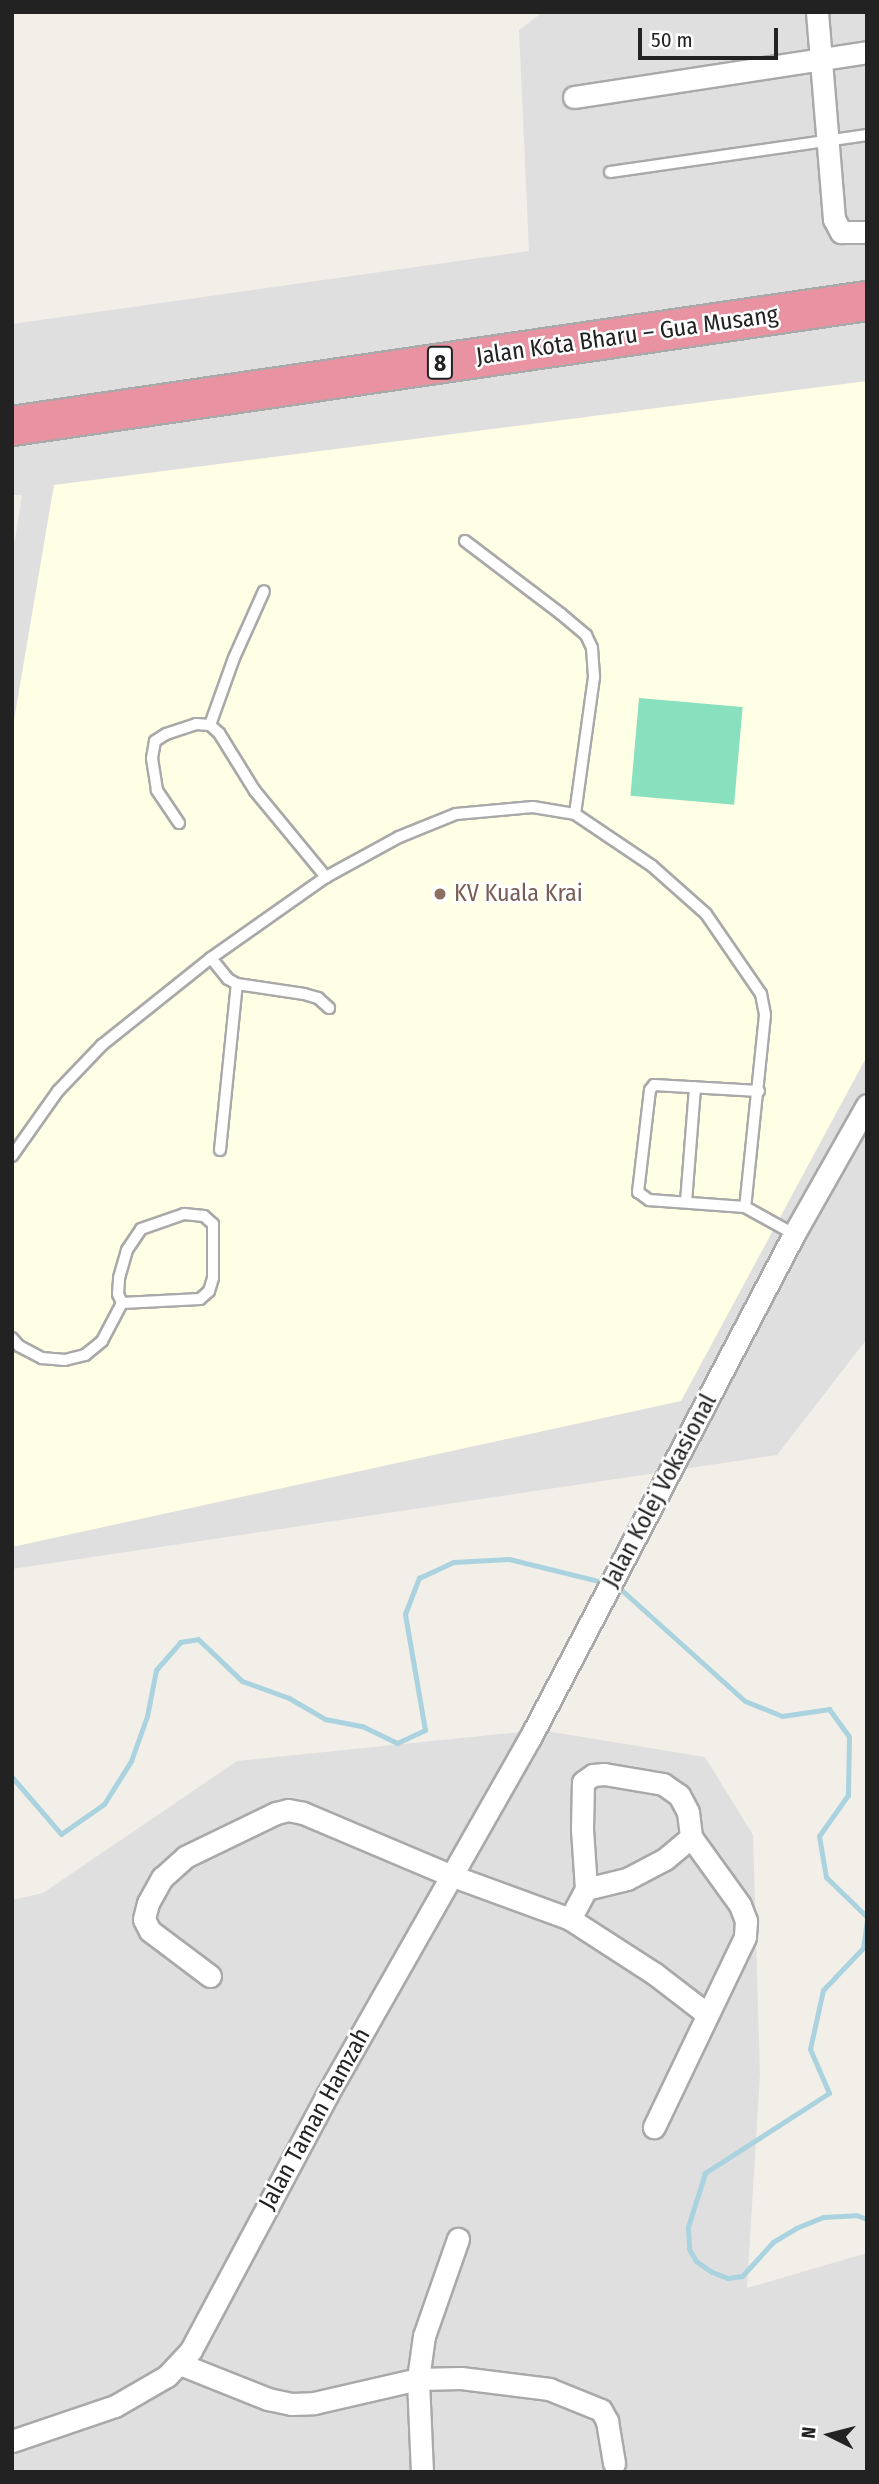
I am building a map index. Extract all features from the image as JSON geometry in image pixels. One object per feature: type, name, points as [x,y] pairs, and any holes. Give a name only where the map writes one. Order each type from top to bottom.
[{"type":"highway","name":"Jalan Kota Bharu – Gua Musang","points":[[12,426],[867,301]]},
{"type":"street","points":[[817,12],[836,227],[849,234],[867,232]]},
{"type":"street","points":[[574,97],[867,51]]},
{"type":"street","name":"Jalan Kolej Vokasional","points":[[450,1875],[536,1726],[794,1234],[867,1105]]},
{"type":"street","points":[[570,1919],[586,1889],[582,1790],[588,1778],[604,1774],[663,1784],[679,1795],[688,1812],[691,1837],[740,1905],[746,1921],[745,1937],[654,2127]]},
{"type":"street","points":[[209,1976],[150,1931],[144,1919],[148,1903],[162,1878],[186,1857],[276,1813],[303,1813],[450,1875],[570,1919],[654,1974],[707,2014]]},
{"type":"street","points":[[586,1889],[628,1879],[666,1859],[691,1837]]},
{"type":"street","name":"Jalan Taman Hamzah","points":[[180,2364],[450,1875]]},
{"type":"street","points":[[422,2472],[418,2379],[431,2312],[458,2239]]},
{"type":"street","points":[[12,2441],[115,2406],[146,2390],[180,2364],[268,2399],[291,2403],[314,2403],[418,2379],[461,2378],[549,2389],[601,2410],[607,2421],[614,2463]]},
{"type":"lane","points":[[610,173],[867,135]]},
{"type":"lane","points":[[465,541],[586,635],[592,648],[594,677],[575,814]]},
{"type":"lane","points":[[210,725],[234,658],[264,591]]},
{"type":"lane","points":[[179,823],[157,790],[152,758],[155,741],[166,734],[196,724],[210,725],[219,733],[255,791],[326,877]]},
{"type":"lane","points":[[12,1156],[58,1091],[102,1045],[211,958],[326,877],[399,837],[456,814],[533,807],[575,814],[652,866],[706,914],[761,994],[765,1015],[746,1207]]},
{"type":"lane","points":[[211,958],[228,979],[237,984],[304,994],[318,998],[329,1007]]},
{"type":"lane","points":[[220,1150],[237,984]]},
{"type":"lane","points":[[758,1091],[661,1083],[654,1085],[650,1090],[638,1192],[649,1200],[746,1207],[794,1234]]},
{"type":"lane","points":[[686,1202],[695,1087]]},
{"type":"lane","points":[[184,1213],[204,1216],[213,1224],[213,1278],[209,1292],[201,1299],[122,1303],[118,1294],[119,1278],[127,1250],[141,1229],[184,1213]]},
{"type":"lane","points":[[12,1338],[19,1346],[42,1358],[65,1360],[85,1355],[102,1341],[122,1303]]},
{"type":"shaded area","name":"KV Kuala Krai","points":[[543,12],[867,12],[867,1339],[777,1455],[12,1569],[12,558],[22,495],[12,495],[12,324],[529,251],[519,30]]},
{"type":"shaded area","name":"KV Kuala Krai","points":[[867,381],[867,1056],[681,1401],[12,1547],[12,732],[54,485]]},
{"type":"shaded area","points":[[540,1730],[705,1757],[753,1835],[760,2074],[747,2288],[867,2253],[867,2472],[12,2472],[12,1900],[43,1893],[237,1761]]},
{"type":"green space","points":[[639,698],[743,707],[734,805],[630,796]]},
{"type":"waterway","points":[[12,1777],[61,1834],[104,1804],[131,1761],[147,1716],[156,1670],[180,1642],[198,1639],[242,1681],[289,1698],[325,1719],[362,1726],[397,1743],[425,1730],[405,1614],[419,1578],[453,1562],[509,1559],[607,1583]]},
{"type":"waterway","points":[[616,1585],[745,1701],[782,1716],[829,1709],[849,1737],[848,1795],[819,1836],[826,1877],[867,1917]]},
{"type":"waterway","points":[[867,1920],[863,1948],[823,1990],[810,2049],[829,2093],[705,2173],[688,2227],[689,2249],[696,2261],[712,2272],[728,2278],[742,2276],[773,2242],[796,2228],[823,2217],[856,2215],[867,2219]]},
{"type":"place","name":"KV Kuala Krai","points":[[440,894]]}]
